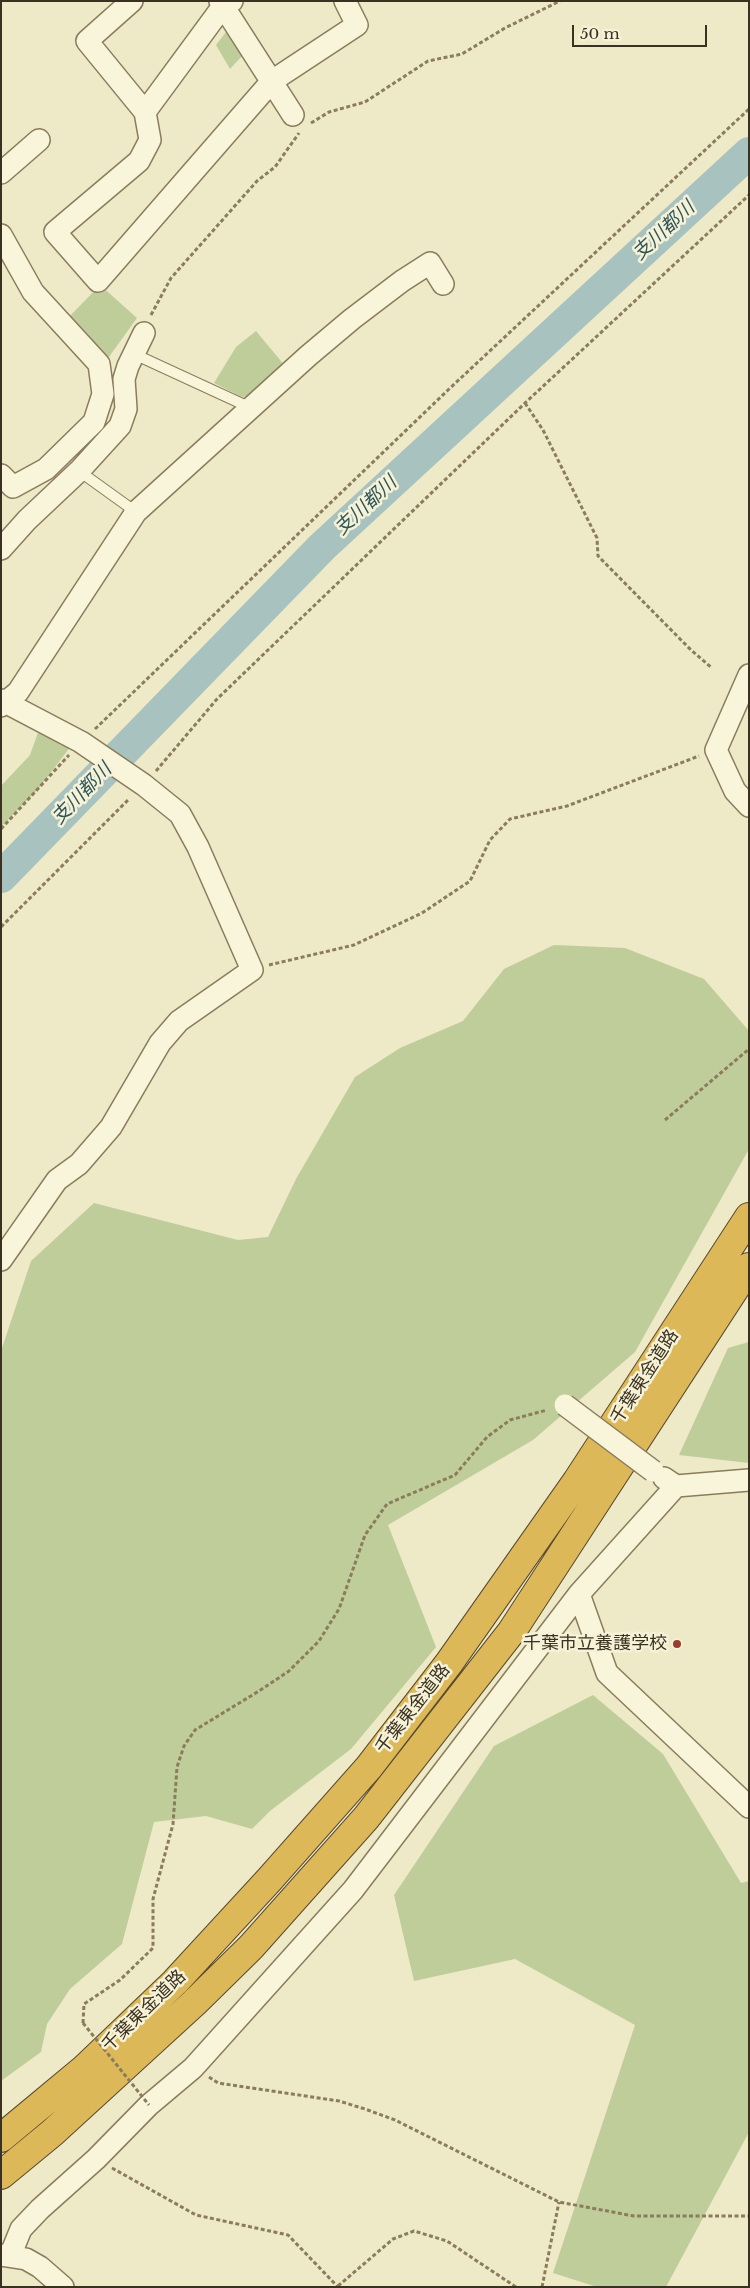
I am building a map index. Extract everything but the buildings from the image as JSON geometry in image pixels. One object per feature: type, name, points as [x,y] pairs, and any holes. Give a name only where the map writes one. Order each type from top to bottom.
[{"type":"highway","name":"千葉東金道路","points":[[1,2138],[84,2069],[175,1982],[270,1880],[369,1767],[449,1663],[577,1481],[749,1217]]},
{"type":"highway","name":"千葉東金道路","points":[[1,2175],[59,2127],[194,2003],[251,1947],[366,1818],[512,1631],[749,1267]]},
{"type":"street","points":[[132,1],[87,41],[145,112],[150,140],[139,161],[54,232],[98,281],[272,81],[357,25],[345,1]]},
{"type":"street","points":[[145,112],[225,3],[300,124]]},
{"type":"street","points":[[1,172],[39,140]]},
{"type":"street","points":[[1,235],[33,292],[99,364],[103,394],[94,422],[46,469],[13,487],[1,475]]},
{"type":"street","points":[[1,1260],[56,1180],[79,1164],[111,1127],[167,1036],[194,1010],[252,970],[190,830],[180,814],[144,785],[81,742],[2,703],[18,692],[136,512],[249,407],[352,319],[430,263],[443,284]]},
{"type":"street","points":[[1,549],[27,520],[79,471],[120,426],[126,409],[124,379],[144,333]]},
{"type":"street","points":[[749,675],[716,750],[735,791],[749,806]]},
{"type":"street","points":[[565,1406],[676,1486],[749,1480]]},
{"type":"street","points":[[63,2287],[33,2263],[6,2255],[22,2229],[40,2209],[96,2159],[149,2105],[194,2068],[353,1890],[579,1594],[676,1486]]},
{"type":"street","points":[[579,1594],[607,1674],[749,1807]]},
{"type":"lane","points":[[134,354],[249,407]]},
{"type":"lane","points":[[79,471],[136,512]]},
{"type":"path","points":[[144,333],[156,304],[171,278],[257,181],[275,167],[300,124],[329,112],[365,102],[428,61],[462,54],[505,28],[560,1]]},
{"type":"path","points":[[1,829],[81,742],[448,390],[749,109]]},
{"type":"path","points":[[1,928],[144,785],[217,699],[525,404],[749,195]]},
{"type":"path","points":[[525,404],[543,430],[597,538],[598,556],[691,650],[712,668]]},
{"type":"path","points":[[252,970],[354,945],[422,913],[470,881],[490,840],[510,819],[567,806],[716,750]]},
{"type":"path","points":[[665,1120],[749,1048]]},
{"type":"path","points":[[149,2105],[83,2023],[84,2004],[120,1980],[153,1948],[153,1899],[173,1824],[177,1766],[184,1746],[195,1730],[289,1671],[319,1641],[339,1609],[365,1535],[386,1504],[455,1475],[487,1437],[510,1420],[565,1406]]},
{"type":"path","points":[[194,2068],[218,2083],[339,2102],[365,2108],[395,2120],[559,2202],[634,2216],[749,2216]]},
{"type":"path","points":[[96,2159],[196,2215],[288,2235],[338,2287],[393,2239],[414,2231],[447,2241],[516,2287]]},
{"type":"path","points":[[542,2287],[559,2202]]},
{"type":"green space","points":[[226,32],[242,56],[230,69],[216,45]]},
{"type":"green space","points":[[100,285],[137,318],[106,361],[68,318]]},
{"type":"green space","points":[[256,331],[285,366],[253,395],[242,397],[214,383],[236,347]]},
{"type":"green space","points":[[40,727],[71,746],[39,788],[1,827],[1,786],[30,755]]},
{"type":"green space","points":[[554,945],[625,948],[704,979],[749,1031],[749,1149],[635,1352],[533,1440],[388,1525],[436,1647],[351,1749],[270,1811],[252,1829],[206,1816],[154,1822],[122,1944],[70,1989],[47,2024],[41,2052],[1,2081],[1,1351],[31,1261],[94,1203],[238,1240],[268,1237],[296,1179],[355,1077],[400,1048],[463,1021],[504,969]]},
{"type":"green space","points":[[749,1342],[749,1463],[679,1455],[728,1348]]},
{"type":"green space","points":[[593,1695],[663,1754],[741,1883],[749,1881],[749,2132],[666,2287],[597,2287],[553,2273],[635,2025],[515,1959],[414,1981],[394,1895],[494,1746]]},
{"type":"waterway","name":"支川都川","points":[[1,877],[322,547],[749,153]]},
{"type":"place","name":"千葉市立養護学校","points":[[677,1644]]}]
